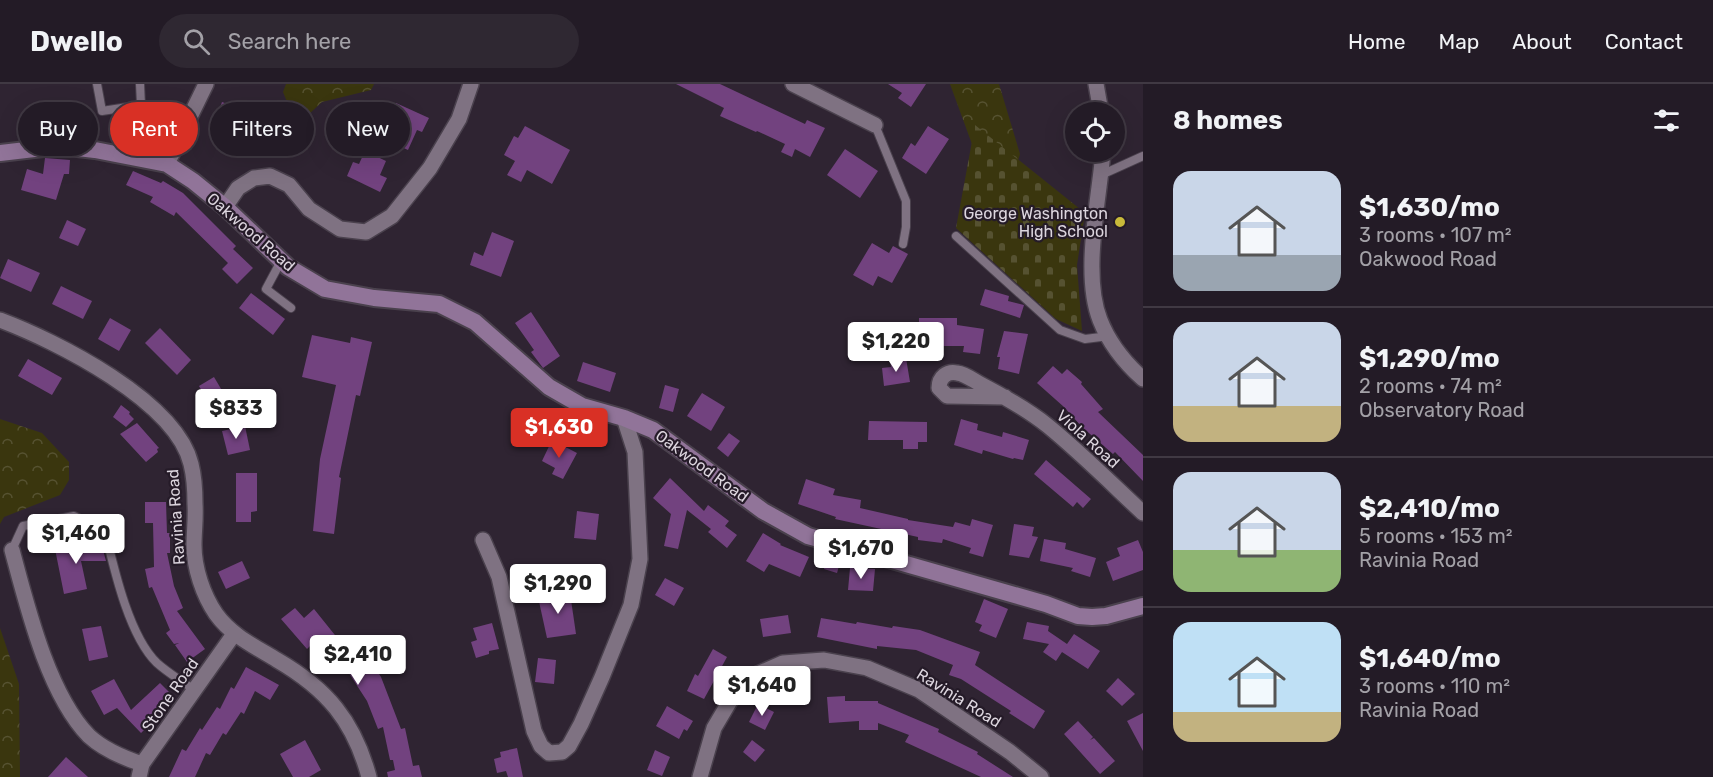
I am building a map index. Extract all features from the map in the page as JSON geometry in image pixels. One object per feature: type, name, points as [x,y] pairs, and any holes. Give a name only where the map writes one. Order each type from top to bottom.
[{"type":"main road","name":"Oakwood Road","points":[[0,153],[60,146],[95,150],[167,164],[225,207],[288,267],[325,289],[374,298],[439,304],[475,322],[549,387],[582,406],[624,418],[653,430],[763,511],[808,536],[1046,604],[1078,616],[1106,616],[1143,606]]},
{"type":"street","points":[[167,164],[207,84]]},
{"type":"street","points":[[225,207],[238,189],[254,178],[270,176],[289,185],[309,209],[340,229],[366,232],[392,216],[430,168],[459,119],[471,84]]},
{"type":"street","points":[[793,84],[875,125]]},
{"type":"street","points":[[1096,84],[1099,102]]},
{"type":"street","points":[[1102,162],[1092,260],[1093,291],[1100,320],[1108,336],[1115,348],[1143,379]]},
{"type":"street","name":"Ravinia Road","points":[[0,320],[97,367],[147,402],[177,435],[191,462],[195,504],[194,548],[200,580],[215,613],[234,634],[299,673],[337,708],[362,750],[369,777]]},
{"type":"street","name":"Viola Road","points":[[1005,397],[1048,426],[1143,513]]},
{"type":"street","points":[[483,540],[499,577],[534,731],[541,746],[549,753],[562,752],[569,746],[581,724],[602,677],[631,605],[640,559],[635,452],[624,418]]},
{"type":"street","points":[[12,550],[41,648],[62,699],[90,736],[140,770]]},
{"type":"street","name":"Stone Road","points":[[140,770],[234,634]]},
{"type":"street","name":"Ravinia Road","points":[[700,777],[714,728],[730,701],[753,676],[783,663],[824,660],[867,668],[919,690],[1010,752],[1041,777]]},
{"type":"lane","points":[[98,84],[102,111],[110,110]]},
{"type":"lane","points":[[140,84],[141,102]]},
{"type":"lane","points":[[875,125],[906,201],[906,227],[903,244]]},
{"type":"lane","points":[[1101,175],[1143,156]]},
{"type":"lane","points":[[956,236],[1060,330],[1085,339],[1108,336]]},
{"type":"lane","points":[[281,261],[266,289],[291,308]]},
{"type":"lane","points":[[12,550],[23,526],[74,516],[105,531],[115,575],[135,630],[156,662],[194,690]]},
{"type":"green space","points":[[286,84],[374,84],[371,90],[322,102],[314,109],[314,102],[287,102],[283,92]]},
{"type":"green space","points":[[950,84],[999,84],[1020,154],[1015,171],[984,177]]},
{"type":"green space","points":[[975,125],[1085,213],[1077,265],[1082,331],[1056,319],[956,228]]},
{"type":"green space","points":[[0,419],[42,433],[69,462],[69,480],[60,495],[4,517],[0,524]]},
{"type":"green space","points":[[0,628],[19,684],[20,777],[0,777]]},
{"type":"building","points":[[676,84],[720,84],[805,124],[807,120],[825,128],[810,157],[795,149],[792,157],[781,152],[785,144],[720,116],[724,108]]},
{"type":"building","points":[[888,84],[926,84],[911,107],[898,98],[902,93]]},
{"type":"building","points":[[410,109],[429,118],[422,132],[417,130],[410,146]]},
{"type":"building","points":[[525,126],[570,150],[552,184],[527,170],[521,182],[507,175],[515,161],[504,155],[514,136],[518,138]]},
{"type":"building","points":[[928,126],[949,139],[926,174],[902,158],[911,143],[915,146]]},
{"type":"building","points":[[845,149],[878,171],[860,198],[827,175]]},
{"type":"building","points":[[363,156],[376,156],[386,161],[380,175],[387,178],[380,192],[347,176],[353,162],[359,164]]},
{"type":"building","points":[[45,158],[70,160],[69,174],[64,174],[56,200],[21,190],[27,169],[43,174]]},
{"type":"building","points":[[133,171],[161,183],[163,181],[183,193],[236,246],[233,249],[253,268],[237,284],[222,269],[228,263],[176,212],[174,216],[150,202],[153,197],[126,185]]},
{"type":"building","points":[[67,220],[86,229],[78,246],[59,238]]},
{"type":"building","points":[[492,232],[514,241],[501,277],[470,265],[474,252],[483,256]]},
{"type":"building","points":[[872,243],[889,253],[893,246],[908,254],[892,283],[878,276],[873,286],[853,275]]},
{"type":"building","points":[[8,259],[40,273],[31,292],[0,278]]},
{"type":"building","points":[[61,286],[92,301],[83,319],[52,304]]},
{"type":"building","points":[[985,289],[1009,296],[1008,301],[1024,305],[1020,318],[980,305]]},
{"type":"building","points":[[251,293],[285,319],[273,335],[239,308]]},
{"type":"building","points":[[531,312],[560,356],[543,368],[531,352],[534,350],[515,323]]},
{"type":"building","points":[[110,318],[131,330],[119,351],[98,339]]},
{"type":"building","points":[[919,318],[957,318],[957,325],[984,329],[980,354],[963,352],[964,346],[919,346]]},
{"type":"building","points":[[160,328],[191,360],[177,375],[145,343]]},
{"type":"building","points":[[1004,331],[1028,334],[1019,374],[998,369],[1000,357],[997,357]]},
{"type":"building","points":[[312,335],[350,343],[351,337],[372,342],[360,396],[356,395],[339,477],[341,478],[334,534],[313,531],[320,459],[336,385],[302,377]]},
{"type":"building","points":[[906,358],[910,382],[884,386],[882,368],[891,367],[890,360]]},
{"type":"building","points":[[28,359],[62,378],[52,395],[18,376]]},
{"type":"building","points":[[583,362],[616,373],[610,392],[577,381]]},
{"type":"building","points":[[1053,366],[1062,374],[1067,369],[1082,382],[1081,384],[1103,409],[1098,412],[1143,455],[1143,481],[1115,452],[1113,454],[1082,427],[1037,383]]},
{"type":"building","points":[[214,377],[230,404],[215,413],[199,386]]},
{"type":"building","points":[[665,385],[679,389],[673,412],[659,408]]},
{"type":"building","points":[[702,393],[725,407],[711,431],[687,416]]},
{"type":"building","points":[[121,405],[130,412],[129,414],[134,419],[126,427],[113,417]]},
{"type":"building","points":[[961,419],[978,424],[977,430],[1002,437],[1003,432],[1029,440],[1023,460],[983,450],[982,454],[954,445]]},
{"type":"building","points":[[869,421],[927,422],[927,442],[918,442],[918,449],[903,449],[903,440],[868,440]]},
{"type":"building","points":[[137,423],[159,448],[158,452],[146,462],[120,434]]},
{"type":"building","points":[[245,426],[250,450],[228,455],[222,431]]},
{"type":"building","points":[[729,433],[740,441],[728,457],[717,448]]},
{"type":"building","points":[[552,440],[577,453],[563,479],[552,474],[555,468],[542,461]]},
{"type":"building","points":[[1046,460],[1091,499],[1083,508],[1077,502],[1073,507],[1034,474]]},
{"type":"building","points":[[236,473],[257,473],[257,511],[251,512],[251,522],[236,522]]},
{"type":"building","points":[[670,478],[704,511],[708,505],[729,521],[725,526],[737,535],[727,548],[708,532],[711,529],[687,510],[678,549],[664,546],[671,514],[653,498]]},
{"type":"building","points":[[806,479],[835,489],[833,495],[861,500],[860,508],[908,520],[953,527],[955,522],[970,526],[972,519],[993,525],[983,557],[969,553],[971,548],[943,539],[942,543],[918,540],[918,537],[835,519],[836,517],[798,504]]},
{"type":"building","points":[[145,502],[166,502],[167,533],[170,533],[170,553],[167,553],[174,586],[183,608],[177,611],[205,649],[187,662],[175,645],[179,643],[174,644],[166,633],[170,630],[152,587],[149,588],[145,569],[154,567],[153,523],[145,523]]},
{"type":"building","points":[[577,511],[599,514],[596,540],[574,538]]},
{"type":"building","points":[[1014,524],[1034,527],[1032,536],[1038,537],[1029,558],[1009,555]]},
{"type":"building","points":[[763,533],[780,545],[809,557],[800,577],[769,564],[764,572],[746,561]]},
{"type":"building","points":[[1044,539],[1066,543],[1065,549],[1096,558],[1090,577],[1071,571],[1073,568],[1040,561]]},
{"type":"building","points":[[1138,540],[1143,552],[1143,570],[1113,581],[1106,562],[1120,556],[1117,548]]},
{"type":"building","points":[[73,546],[102,546],[106,561],[81,561],[87,589],[64,594],[55,549]]},
{"type":"building","points":[[827,555],[841,559],[837,573],[824,569]]},
{"type":"building","points":[[242,561],[250,578],[226,589],[218,572]]},
{"type":"building","points":[[850,568],[875,569],[873,591],[848,590]]},
{"type":"building","points":[[665,578],[684,588],[674,606],[655,595]]},
{"type":"building","points":[[570,593],[576,634],[547,638],[538,597]]},
{"type":"building","points":[[984,599],[1008,609],[996,638],[979,631],[982,625],[975,622]]},
{"type":"building","points":[[295,608],[304,618],[314,609],[359,665],[362,663],[364,668],[372,663],[381,677],[401,729],[405,728],[413,766],[419,765],[422,777],[388,777],[387,772],[395,770],[393,760],[390,760],[383,727],[378,729],[367,701],[341,661],[333,668],[312,644],[307,649],[281,619]]},
{"type":"building","points":[[788,615],[791,633],[763,637],[760,619]]},
{"type":"building","points":[[821,618],[920,630],[980,652],[975,665],[1045,711],[1034,729],[1009,713],[1011,711],[961,679],[949,675],[953,665],[916,650],[877,646],[877,649],[817,637]]},
{"type":"building","points":[[1027,622],[1049,626],[1048,631],[1067,644],[1074,634],[1100,651],[1088,669],[1062,652],[1056,661],[1043,652],[1049,644],[1023,639]]},
{"type":"building","points":[[492,623],[499,649],[476,658],[471,642],[477,640],[473,628]]},
{"type":"building","points":[[101,626],[108,657],[89,661],[82,629]]},
{"type":"building","points":[[713,649],[727,657],[704,699],[687,691],[695,674],[698,676]]},
{"type":"building","points":[[538,658],[556,660],[554,684],[535,682]]},
{"type":"building","points":[[246,667],[279,685],[270,700],[255,691],[244,714],[241,712],[226,735],[223,733],[210,755],[206,753],[195,777],[169,777],[182,749],[186,751],[200,728],[202,730],[217,707],[220,709],[231,687],[234,689]]},
{"type":"building","points":[[1118,678],[1135,694],[1122,706],[1106,691]]},
{"type":"building","points":[[114,679],[131,710],[160,683],[176,699],[141,733],[117,708],[104,715],[91,691]]},
{"type":"building","points":[[845,696],[845,701],[878,701],[878,703],[939,729],[938,732],[978,752],[977,754],[1013,777],[981,777],[905,742],[909,735],[878,723],[878,730],[859,730],[859,721],[829,723],[827,697]]},
{"type":"building","points":[[758,704],[774,712],[765,730],[749,722]]},
{"type":"building","points":[[667,706],[693,721],[687,731],[684,729],[679,739],[656,726]]},
{"type":"building","points":[[1143,713],[1143,751],[1127,721]]},
{"type":"building","points":[[1078,721],[1093,737],[1090,740],[1094,738],[1115,761],[1100,774],[1064,734]]},
{"type":"building","points":[[305,740],[321,770],[309,777],[293,777],[280,754]]},
{"type":"building","points":[[752,740],[765,750],[755,762],[743,752]]},
{"type":"building","points":[[517,748],[523,777],[508,777],[506,771],[497,773],[494,759],[501,757],[500,752]]},
{"type":"building","points":[[655,750],[670,757],[662,776],[647,770]]},
{"type":"building","points":[[66,757],[88,777],[48,777]]},
{"type":"place","name":"George Washington High School","points":[[1120,222]]}]
